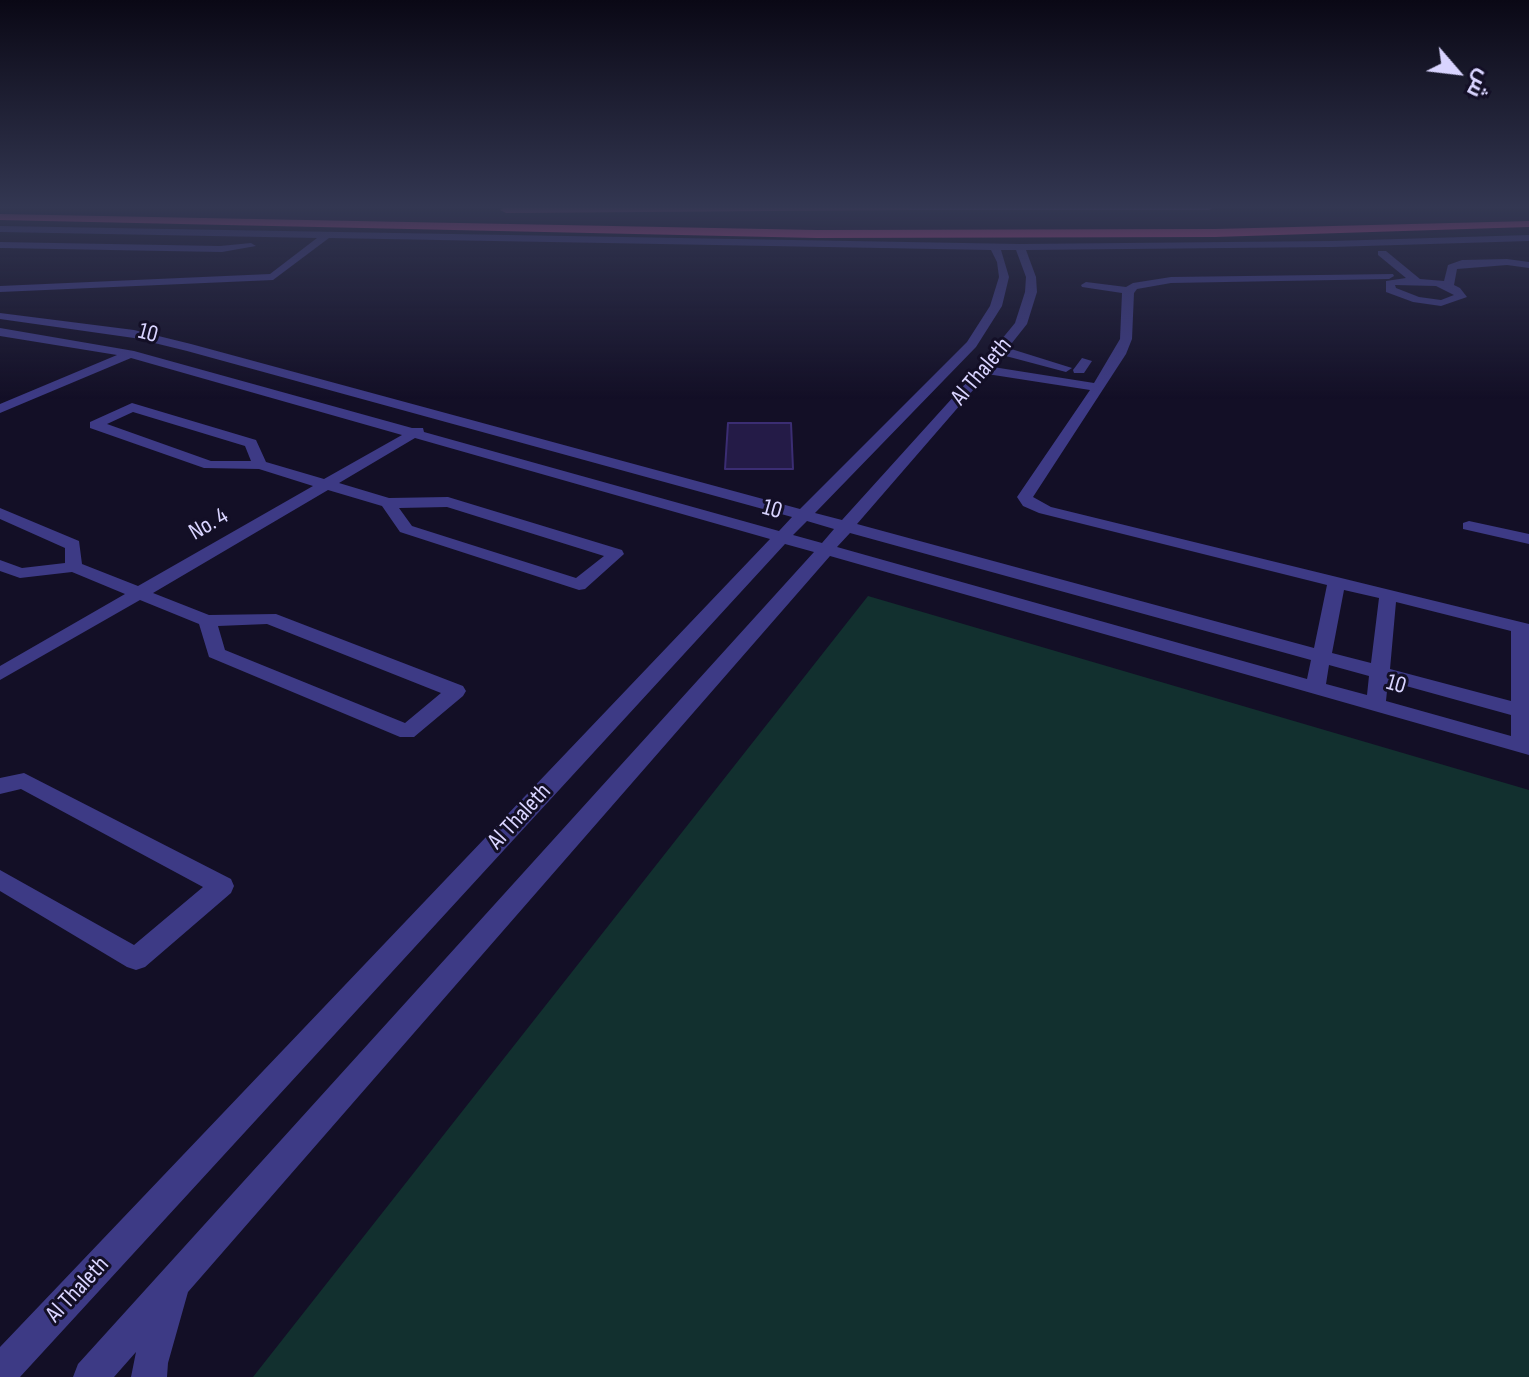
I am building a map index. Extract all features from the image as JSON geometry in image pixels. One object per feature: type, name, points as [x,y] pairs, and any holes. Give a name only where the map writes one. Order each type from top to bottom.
[{"type":"street","points":[[0,289],[273,277],[280,271]]},
{"type":"street","name":"Al Thaleth","points":[[0,1373],[782,537],[972,344],[996,306],[1003,271]]},
{"type":"street","name":"Al Thaleth","points":[[91,1377],[985,370],[1021,324],[1031,292],[1029,271]]},
{"type":"street","points":[[1162,271],[1171,280]]},
{"type":"street","points":[[1383,271],[1393,278]]},
{"type":"street","points":[[1404,271],[1415,280]]},
{"type":"street","points":[[1448,286],[1451,271]]},
{"type":"street","points":[[1393,278],[1389,286],[1396,294],[1429,302],[1451,302],[1461,297],[1448,286],[1393,278],[1171,280],[1136,285],[1129,291],[1126,339],[1025,492],[1029,503],[1045,510],[1524,629],[1526,747]]},
{"type":"street","points":[[1086,285],[1129,291]]},
{"type":"street","name":"10","points":[[0,316],[134,334],[1525,712]]},
{"type":"street","name":"10","points":[[0,332],[41,336],[130,354],[1526,747]]},
{"type":"street","points":[[1001,350],[1074,377]]},
{"type":"street","points":[[0,409],[130,354]]},
{"type":"street","points":[[985,370],[1101,381]]},
{"type":"street","points":[[260,465],[251,443],[132,407],[95,425],[209,465],[260,465],[388,503],[448,502],[616,554],[579,585],[406,529],[388,503]]},
{"type":"street","name":"No. 4","points":[[0,674],[443,417]]},
{"type":"street","points":[[0,513],[73,545],[74,567]]},
{"type":"street","points":[[1469,526],[1529,539]]},
{"type":"street","points":[[0,565],[20,573],[74,567],[207,621],[269,618],[456,691],[407,732],[216,653],[207,621]]},
{"type":"street","points":[[1315,687],[1337,582]]},
{"type":"street","points":[[1376,704],[1388,595]]},
{"type":"street","points":[[0,786],[24,781],[222,886],[136,959],[0,879]]},
{"type":"street","points":[[149,1377],[150,1363],[175,1285]]},
{"type":"green space","points":[[868,596],[1529,790],[1529,1377],[253,1377]]},
{"type":"building","points":[[728,423],[791,423],[793,469],[725,469]]}]
